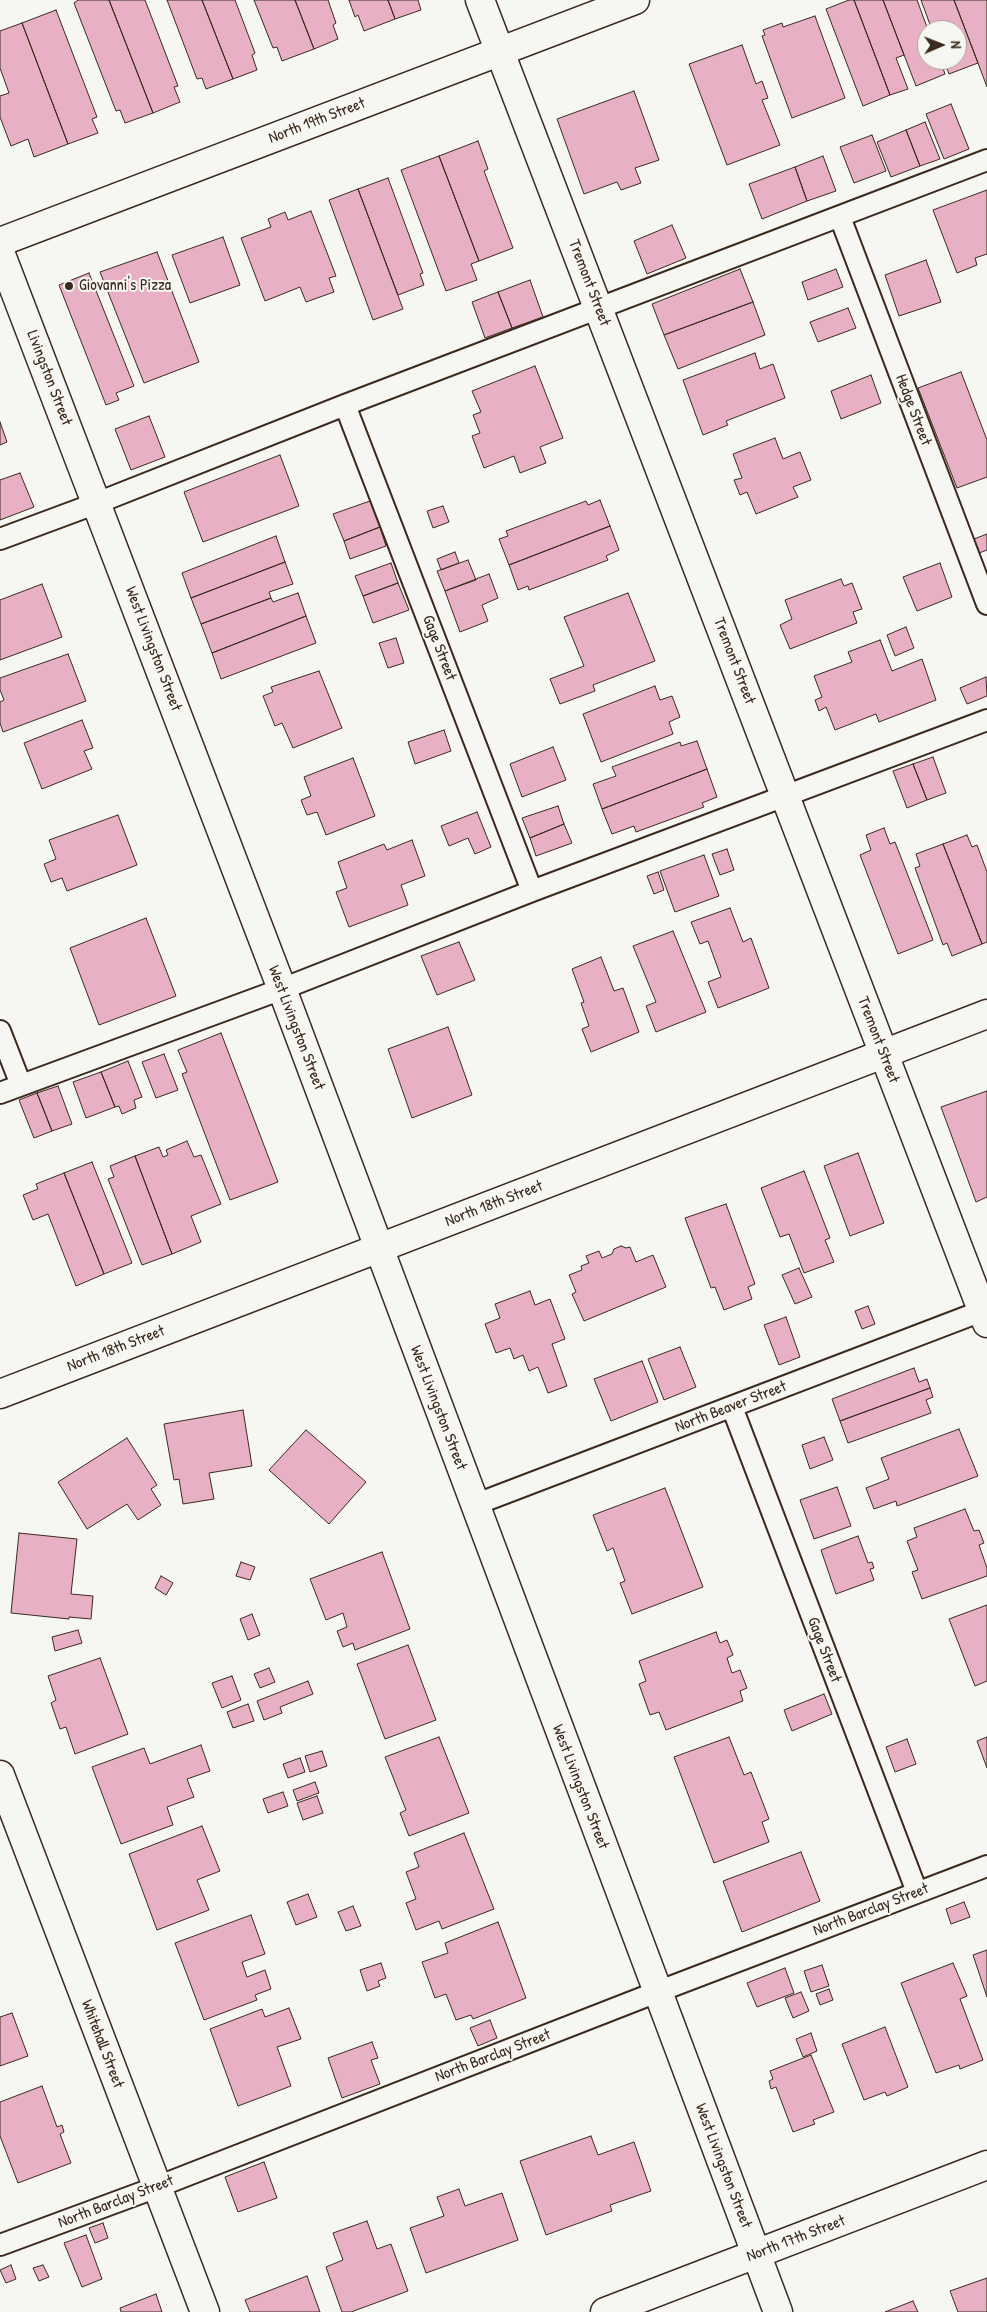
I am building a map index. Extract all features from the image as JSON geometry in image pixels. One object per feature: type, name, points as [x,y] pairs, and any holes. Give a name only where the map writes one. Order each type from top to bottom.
[{"type":"street","name":"Tremont Street","points":[[480,0],[883,1053],[985,1314]]},
{"type":"street","name":"North 19th Street","points":[[0,242],[635,0]]},
{"type":"street","name":"Livingston Street","points":[[0,252],[97,504]]},
{"type":"street","name":"West Livingston Street","points":[[97,504],[282,989],[778,2312]]},
{"type":"street","name":"North 18th Street","points":[[0,1394],[987,1014]]},
{"type":"street","name":"Whitehall Street","points":[[0,1775],[205,2312]]},
{"type":"street","name":"North 17th Street","points":[[605,2312],[987,2165]]},
{"type":"lane","points":[[0,538],[97,504],[346,405],[987,160]]},
{"type":"lane","name":"Hedge Street","points":[[840,217],[987,604]]},
{"type":"lane","name":"Gage Street","points":[[346,405],[532,891]]},
{"type":"lane","points":[[0,1093],[282,989],[532,891],[987,720]]},
{"type":"lane","points":[[0,1031],[21,1085]]},
{"type":"lane","name":"North Beaver Street","points":[[474,1505],[985,1314]]},
{"type":"lane","name":"Gage Street","points":[[732,1407],[917,1892]]},
{"type":"lane","name":"North Barclay Street","points":[[0,2245],[157,2187],[657,1992],[987,1866]]},
{"type":"building","points":[[78,0],[109,0],[153,113],[125,123],[120,110],[116,111],[74,3]]},
{"type":"building","points":[[109,0],[145,0],[178,86],[174,87],[180,102],[153,113]]},
{"type":"building","points":[[167,0],[202,0],[233,79],[206,89],[202,78],[197,79]]},
{"type":"building","points":[[202,0],[235,0],[255,53],[252,55],[257,70],[233,79]]},
{"type":"building","points":[[254,0],[295,0],[314,49],[282,61],[277,47],[273,48]]},
{"type":"building","points":[[295,0],[328,0],[336,23],[333,25],[338,39],[314,49]]},
{"type":"building","points":[[349,0],[388,0],[395,19],[364,31],[358,15],[355,17]]},
{"type":"building","points":[[388,0],[418,0],[421,10],[395,19]]},
{"type":"building","points":[[849,0],[854,0],[890,95],[863,106],[826,9]]},
{"type":"building","points":[[854,0],[883,0],[904,55],[896,58],[908,89],[890,95]]},
{"type":"building","points":[[883,0],[917,0],[924,20],[917,20],[917,70],[944,70],[945,74],[916,86]]},
{"type":"building","points":[[921,0],[954,0],[962,20],[928,20]]},
{"type":"building","points":[[954,0],[987,0],[987,87],[967,34],[967,20],[962,20]]},
{"type":"building","points":[[56,10],[97,117],[92,119],[98,133],[68,144],[22,23]]},
{"type":"building","points":[[815,16],[845,98],[792,118],[762,36],[765,35],[763,30],[782,23],[783,27]]},
{"type":"building","points":[[22,23],[68,144],[34,157],[28,139],[11,146],[0,117],[0,96],[9,93],[0,68],[0,31]]},
{"type":"building","points":[[967,34],[978,63],[967,67]]},
{"type":"building","points":[[742,45],[756,84],[762,81],[768,98],[762,100],[780,145],[727,165],[689,64]]},
{"type":"building","points":[[948,70],[960,70],[949,74]]},
{"type":"building","points":[[634,91],[659,160],[635,168],[641,183],[621,190],[617,182],[584,194],[557,119]]},
{"type":"building","points":[[951,104],[969,149],[944,159],[926,114]]},
{"type":"building","points":[[925,122],[940,159],[920,166],[906,130]]},
{"type":"building","points":[[906,130],[920,166],[891,177],[877,142]]},
{"type":"building","points":[[872,135],[886,171],[854,183],[840,147]]},
{"type":"building","points":[[478,141],[488,169],[484,171],[513,248],[479,261],[439,156]]},
{"type":"building","points":[[439,156],[479,261],[471,264],[477,280],[446,291],[401,170]]},
{"type":"building","points":[[823,156],[836,191],[807,201],[795,167]]},
{"type":"building","points":[[795,167],[807,201],[762,219],[749,184]]},
{"type":"building","points":[[388,178],[423,273],[420,274],[424,285],[398,295],[358,189]]},
{"type":"building","points":[[358,189],[403,309],[373,320],[329,200]]},
{"type":"building","points":[[987,190],[987,254],[975,258],[977,265],[957,273],[933,210]]},
{"type":"building","points":[[311,211],[336,276],[329,278],[334,292],[306,302],[300,287],[265,301],[241,238],[271,227],[268,219],[285,212],[288,220]]},
{"type":"building","points":[[672,225],[686,258],[647,274],[634,241]]},
{"type":"building","points":[[223,237],[240,285],[190,303],[172,255]]},
{"type":"building","points":[[157,252],[199,362],[144,383],[100,272]]},
{"type":"building","points":[[926,260],[941,302],[899,316],[885,275]]},
{"type":"building","points":[[740,269],[753,302],[664,335],[652,304]]},
{"type":"building","points":[[836,269],[843,287],[808,300],[802,282]]},
{"type":"building","points":[[89,273],[134,386],[116,393],[119,400],[106,405],[59,285]]},
{"type":"building","points":[[530,280],[543,317],[512,328],[498,292]]},
{"type":"building","points":[[498,292],[512,328],[485,338],[472,302]]},
{"type":"building","points":[[753,302],[765,335],[678,369],[664,335]]},
{"type":"building","points":[[848,308],[856,328],[818,342],[810,322]]},
{"type":"building","points":[[755,353],[760,369],[773,364],[785,398],[726,421],[728,425],[703,435],[683,380]]},
{"type":"building","points":[[535,366],[563,438],[540,447],[546,463],[520,473],[514,456],[484,468],[472,436],[480,433],[473,415],[481,412],[472,391]]},
{"type":"building","points":[[961,372],[987,440],[987,477],[957,488],[918,388]]},
{"type":"building","points":[[871,375],[881,403],[841,419],[831,391]]},
{"type":"building","points":[[149,416],[165,457],[131,470],[115,429]]},
{"type":"building","points":[[0,422],[7,442],[0,445]]},
{"type":"building","points":[[775,438],[783,459],[800,452],[811,480],[793,487],[798,497],[756,514],[747,492],[740,495],[734,480],[742,478],[733,454]]},
{"type":"building","points":[[280,455],[299,506],[203,542],[184,492]]},
{"type":"building","points":[[20,473],[34,507],[0,520],[0,480]]},
{"type":"building","points":[[600,500],[610,526],[509,565],[499,539],[508,536],[506,531],[586,501],[588,505]]},
{"type":"building","points":[[370,501],[380,527],[344,541],[333,514]]},
{"type":"building","points":[[443,506],[449,522],[433,528],[427,511]]},
{"type":"building","points":[[610,526],[619,550],[606,556],[608,560],[529,590],[528,586],[518,590],[509,565]]},
{"type":"building","points":[[380,527],[386,546],[350,559],[344,541]]},
{"type":"building","points":[[987,534],[987,550],[979,553],[974,539]]},
{"type":"building","points":[[276,536],[285,562],[191,598],[182,573]]},
{"type":"building","points":[[455,552],[459,563],[441,570],[437,559]]},
{"type":"building","points":[[468,560],[476,580],[445,591],[437,571]]},
{"type":"building","points":[[285,562],[293,584],[269,592],[271,598],[201,624],[191,598]]},
{"type":"building","points":[[391,563],[398,583],[363,596],[355,576]]},
{"type":"building","points":[[940,563],[952,597],[917,611],[903,577]]},
{"type":"building","points":[[489,574],[498,598],[482,605],[488,621],[460,632],[445,591]]},
{"type":"building","points":[[841,579],[844,586],[852,583],[862,609],[853,612],[857,623],[790,649],[780,625],[792,619],[785,600]]},
{"type":"building","points":[[398,583],[409,610],[373,623],[363,596]]},
{"type":"building","points":[[42,584],[62,637],[0,660],[0,600]]},
{"type":"building","points":[[298,593],[306,616],[212,653],[201,624],[271,598],[273,602]]},
{"type":"building","points":[[628,593],[655,661],[593,685],[595,691],[560,704],[550,679],[584,666],[564,617]]},
{"type":"building","points":[[306,616],[316,643],[221,679],[212,653]]},
{"type":"building","points":[[906,627],[914,648],[895,656],[887,635]]},
{"type":"building","points":[[396,638],[404,663],[388,668],[379,643]]},
{"type":"building","points":[[880,640],[892,671],[922,659],[936,700],[879,722],[876,714],[835,730],[826,707],[819,711],[815,700],[822,697],[814,676],[852,662],[848,652]]},
{"type":"building","points":[[68,654],[86,701],[3,732],[0,723],[0,702],[4,700],[0,690],[0,678]]},
{"type":"building","points":[[319,671],[342,728],[293,748],[282,723],[275,726],[263,696],[273,692],[271,687]]},
{"type":"building","points":[[986,677],[987,696],[967,704],[960,688]]},
{"type":"building","points":[[655,686],[660,700],[672,696],[680,717],[669,722],[673,734],[601,762],[583,714]]},
{"type":"building","points":[[82,720],[93,748],[84,751],[92,769],[42,789],[24,743]]},
{"type":"building","points":[[444,730],[451,751],[415,764],[408,742]]},
{"type":"building","points":[[697,741],[707,769],[602,809],[593,784],[616,776],[612,767],[680,742],[681,746]]},
{"type":"building","points":[[553,747],[566,780],[522,797],[510,764]]},
{"type":"building","points":[[933,757],[946,793],[927,800],[913,764]]},
{"type":"building","points":[[353,758],[375,816],[326,835],[317,812],[307,815],[301,800],[311,796],[304,777]]},
{"type":"building","points":[[913,764],[927,800],[907,808],[893,771]]},
{"type":"building","points":[[707,769],[717,797],[702,803],[704,807],[636,832],[634,826],[612,834],[602,809]]},
{"type":"building","points":[[558,806],[564,824],[530,838],[522,818]]},
{"type":"building","points":[[477,812],[491,847],[475,854],[468,838],[449,846],[441,826]]},
{"type":"building","points":[[118,815],[137,865],[67,891],[62,878],[51,882],[44,864],[56,859],[49,840]]},
{"type":"building","points":[[564,824],[572,843],[536,856],[530,838]]},
{"type":"building","points":[[884,828],[890,844],[895,842],[933,940],[898,954],[860,855],[871,850],[866,835]]},
{"type":"building","points":[[967,835],[972,847],[977,845],[987,872],[987,942],[982,944],[943,844]]},
{"type":"building","points":[[412,840],[425,876],[401,885],[408,905],[349,927],[336,892],[347,888],[338,862],[384,844],[387,850]]},
{"type":"building","points":[[943,844],[982,944],[952,956],[947,943],[943,945],[915,868],[920,866],[916,854]]},
{"type":"building","points":[[727,849],[734,870],[720,875],[712,854]]},
{"type":"building","points":[[704,855],[719,896],[675,912],[660,871]]},
{"type":"building","points":[[658,872],[664,890],[654,894],[647,876]]},
{"type":"building","points":[[730,908],[743,942],[751,938],[769,988],[718,1008],[708,982],[721,977],[708,941],[700,944],[691,922]]},
{"type":"building","points":[[146,918],[176,996],[99,1025],[70,948]]},
{"type":"building","points":[[673,931],[706,1012],[656,1032],[646,1006],[656,1002],[633,946]]},
{"type":"building","points":[[459,942],[475,980],[437,995],[421,956]]},
{"type":"building","points":[[601,957],[614,991],[623,988],[639,1032],[591,1052],[582,1029],[589,1026],[581,1003],[584,1002],[572,969]]},
{"type":"building","points":[[448,1027],[472,1095],[412,1118],[388,1049]]},
{"type":"building","points":[[221,1033],[278,1182],[230,1200],[182,1074],[187,1072],[178,1050]]},
{"type":"building","points":[[164,1054],[178,1090],[156,1098],[142,1062]]},
{"type":"building","points":[[128,1061],[142,1097],[134,1100],[136,1108],[122,1114],[119,1106],[115,1107],[101,1072]]},
{"type":"building","points":[[101,1072],[115,1107],[86,1118],[73,1082]]},
{"type":"building","points":[[58,1086],[72,1124],[52,1131],[37,1093]]},
{"type":"building","points":[[987,1091],[987,1197],[976,1202],[941,1107]]},
{"type":"building","points":[[37,1093],[52,1131],[34,1138],[19,1100]]},
{"type":"building","points":[[187,1141],[194,1157],[201,1155],[221,1204],[191,1216],[201,1242],[172,1254],[135,1156],[159,1147],[163,1157],[168,1155],[166,1150]]},
{"type":"building","points":[[858,1153],[884,1223],[850,1236],[824,1166]]},
{"type":"building","points":[[135,1156],[172,1254],[142,1265],[108,1179],[114,1177],[110,1166]]},
{"type":"building","points":[[92,1162],[132,1263],[104,1274],[64,1173]]},
{"type":"building","points":[[804,1171],[830,1238],[825,1240],[834,1262],[804,1273],[789,1234],[780,1237],[761,1188]]},
{"type":"building","points":[[64,1173],[104,1274],[76,1286],[48,1214],[33,1220],[23,1195],[38,1189],[36,1184]]},
{"type":"building","points":[[726,1204],[755,1284],[748,1287],[752,1299],[724,1310],[715,1287],[711,1288],[685,1218]]},
{"type":"building","points":[[621,1246],[630,1247],[636,1262],[653,1255],[666,1287],[584,1321],[572,1294],[576,1292],[569,1275],[582,1270],[581,1266],[589,1263],[586,1256],[599,1251],[602,1258],[612,1254],[614,1249]]},
{"type":"building","points":[[799,1268],[812,1297],[795,1304],[782,1275]]},
{"type":"building","points":[[530,1291],[535,1305],[550,1299],[565,1339],[552,1344],[567,1386],[548,1393],[538,1367],[529,1371],[523,1355],[514,1359],[510,1348],[496,1353],[485,1324],[500,1318],[495,1304]]},
{"type":"building","points":[[868,1306],[875,1324],[862,1329],[855,1311]]},
{"type":"building","points":[[786,1317],[800,1357],[779,1365],[764,1325]]},
{"type":"building","points":[[680,1347],[696,1387],[664,1400],[648,1359]]},
{"type":"building","points":[[642,1361],[658,1402],[611,1421],[594,1379]]},
{"type":"building","points":[[914,1368],[919,1382],[927,1379],[930,1388],[840,1421],[832,1399]]},
{"type":"building","points":[[930,1388],[933,1397],[926,1400],[931,1413],[848,1443],[840,1421]]},
{"type":"building","points":[[243,1410],[252,1466],[209,1473],[214,1499],[183,1504],[179,1479],[174,1480],[164,1424]]},
{"type":"building","points":[[959,1429],[978,1476],[897,1506],[896,1501],[874,1509],[866,1488],[889,1479],[881,1458]]},
{"type":"building","points":[[306,1430],[366,1482],[329,1524],[269,1470]]},
{"type":"building","points":[[824,1437],[833,1460],[810,1469],[802,1445]]},
{"type":"building","points":[[127,1438],[157,1485],[151,1489],[161,1505],[138,1520],[127,1504],[87,1529],[58,1482]]},
{"type":"building","points":[[837,1487],[851,1526],[814,1539],[800,1500]]},
{"type":"building","points":[[665,1488],[703,1587],[632,1614],[620,1583],[625,1581],[613,1548],[607,1551],[593,1515]]},
{"type":"building","points":[[965,1509],[974,1531],[979,1530],[984,1543],[979,1545],[987,1568],[987,1576],[922,1599],[912,1572],[918,1570],[907,1541],[917,1537],[914,1528]]},
{"type":"building","points":[[19,1533],[77,1539],[71,1594],[93,1596],[91,1619],[69,1617],[69,1619],[11,1613]]},
{"type":"building","points":[[858,1536],[868,1563],[872,1562],[874,1568],[870,1569],[874,1580],[836,1594],[821,1550]]},
{"type":"building","points":[[382,1552],[410,1629],[355,1650],[353,1643],[343,1647],[337,1631],[347,1627],[343,1613],[326,1620],[310,1579]]},
{"type":"building","points":[[241,1562],[255,1567],[250,1580],[236,1576]]},
{"type":"building","points":[[161,1576],[173,1583],[166,1595],[155,1588]]},
{"type":"building","points":[[987,1605],[987,1681],[975,1686],[949,1619]]},
{"type":"building","points":[[252,1614],[260,1635],[248,1640],[240,1619]]},
{"type":"building","points":[[78,1630],[82,1643],[55,1651],[52,1637]]},
{"type":"building","points":[[716,1632],[720,1643],[727,1640],[733,1655],[727,1658],[732,1673],[740,1670],[747,1688],[740,1691],[743,1701],[666,1730],[659,1712],[650,1715],[639,1684],[646,1681],[639,1661]]},
{"type":"building","points":[[408,1645],[436,1720],[385,1739],[357,1664]]},
{"type":"building","points":[[100,1658],[128,1734],[75,1754],[66,1727],[60,1729],[51,1703],[56,1700],[48,1676]]},
{"type":"building","points":[[269,1668],[275,1682],[260,1688],[254,1674]]},
{"type":"building","points":[[232,1676],[241,1700],[222,1708],[212,1683]]},
{"type":"building","points":[[308,1681],[313,1694],[280,1707],[282,1713],[264,1720],[257,1701]]},
{"type":"building","points":[[824,1694],[832,1714],[792,1731],[784,1710]]},
{"type":"building","points":[[248,1704],[254,1721],[233,1728],[227,1712]]},
{"type":"building","points":[[439,1737],[469,1813],[409,1836],[400,1813],[406,1810],[385,1757]]},
{"type":"building","points":[[729,1737],[744,1775],[751,1772],[769,1819],[762,1822],[769,1842],[714,1863],[674,1757]]},
{"type":"building","points":[[987,1737],[987,1768],[977,1741]]},
{"type":"building","points":[[907,1739],[916,1764],[895,1772],[886,1747]]},
{"type":"building","points":[[201,1745],[210,1771],[187,1779],[194,1797],[167,1807],[173,1825],[121,1844],[92,1767],[144,1748],[150,1764]]},
{"type":"building","points":[[322,1751],[327,1766],[310,1772],[305,1756]]},
{"type":"building","points":[[300,1758],[305,1772],[288,1778],[283,1764]]},
{"type":"building","points":[[315,1782],[319,1793],[297,1801],[293,1790]]},
{"type":"building","points":[[283,1792],[288,1806],[268,1813],[263,1799]]},
{"type":"building","points":[[317,1796],[323,1813],[303,1820],[297,1803]]},
{"type":"building","points":[[202,1826],[220,1871],[197,1880],[209,1910],[157,1930],[129,1854]]},
{"type":"building","points":[[464,1833],[494,1909],[442,1929],[439,1921],[416,1930],[406,1903],[416,1899],[406,1872],[419,1867],[414,1853]]},
{"type":"building","points":[[801,1852],[820,1901],[742,1932],[723,1881]]},
{"type":"building","points":[[308,1894],[317,1917],[296,1925],[287,1902]]},
{"type":"building","points":[[964,1902],[970,1917],[951,1924],[946,1909]]},
{"type":"building","points":[[353,1906],[361,1926],[346,1931],[338,1912]]},
{"type":"building","points":[[251,1915],[265,1954],[242,1962],[247,1977],[265,1970],[271,1989],[255,1995],[257,2000],[204,2020],[175,1943]]},
{"type":"building","points":[[498,1922],[526,1998],[473,2019],[471,2015],[456,2020],[446,1994],[435,1998],[422,1962],[448,1953],[445,1943]]},
{"type":"building","points":[[987,1950],[987,1997],[973,1955]]},
{"type":"building","points":[[381,1963],[386,1978],[378,1981],[380,1986],[367,1991],[360,1970]]},
{"type":"building","points":[[953,1963],[967,1996],[960,1999],[983,2060],[960,2069],[959,2065],[936,2073],[901,1983]]},
{"type":"building","points":[[822,1965],[829,1986],[811,1992],[804,1971]]},
{"type":"building","points":[[785,1968],[794,1993],[757,2007],[747,1983]]},
{"type":"building","points":[[829,1989],[833,2000],[820,2005],[816,1994]]},
{"type":"building","points":[[801,1992],[809,2011],[793,2018],[785,1998]]},
{"type":"building","points":[[289,2008],[301,2039],[277,2047],[291,2086],[238,2106],[210,2029],[262,2009],[265,2017]]},
{"type":"building","points":[[12,2013],[28,2056],[0,2066],[0,2017]]},
{"type":"building","points":[[490,2020],[497,2038],[478,2046],[470,2028]]},
{"type":"building","points":[[885,2027],[908,2087],[887,2096],[885,2092],[864,2100],[842,2044]]},
{"type":"building","points":[[811,2033],[817,2051],[803,2057],[796,2039]]},
{"type":"building","points":[[372,2042],[378,2058],[371,2060],[380,2084],[342,2098],[328,2058]]},
{"type":"building","points":[[811,2055],[834,2112],[813,2120],[815,2124],[793,2132],[776,2087],[771,2089],[769,2081],[773,2079],[770,2071]]},
{"type":"building","points":[[42,2086],[57,2127],[62,2125],[64,2132],[60,2134],[71,2163],[18,2183],[0,2136],[0,2102]]},
{"type":"building","points":[[591,2136],[598,2155],[634,2142],[651,2191],[610,2205],[612,2211],[546,2235],[520,2161]]},
{"type":"building","points":[[264,2162],[277,2198],[238,2212],[225,2177]]},
{"type":"building","points":[[459,2189],[465,2206],[502,2193],[518,2240],[426,2273],[410,2228],[444,2216],[437,2197]]},
{"type":"building","points":[[367,2221],[377,2249],[391,2244],[408,2291],[351,2312],[342,2312],[326,2267],[343,2260],[333,2233]]},
{"type":"building","points":[[103,2223],[108,2238],[95,2243],[89,2228]]},
{"type":"building","points":[[86,2235],[102,2279],[82,2287],[64,2243]]},
{"type":"building","points":[[11,2265],[16,2279],[6,2283],[0,2270]]},
{"type":"building","points":[[43,2265],[49,2277],[39,2281],[33,2268]]},
{"type":"building","points":[[307,2276],[320,2312],[250,2312],[245,2300]]},
{"type":"building","points":[[987,2278],[987,2312],[958,2312],[950,2291]]},
{"type":"building","points":[[156,2294],[162,2312],[121,2312],[120,2308]]},
{"type":"building","points":[[913,2301],[918,2312],[885,2312]]},
{"type":"place","name":"Giovanni's Pizza","points":[[69,286]]}]
